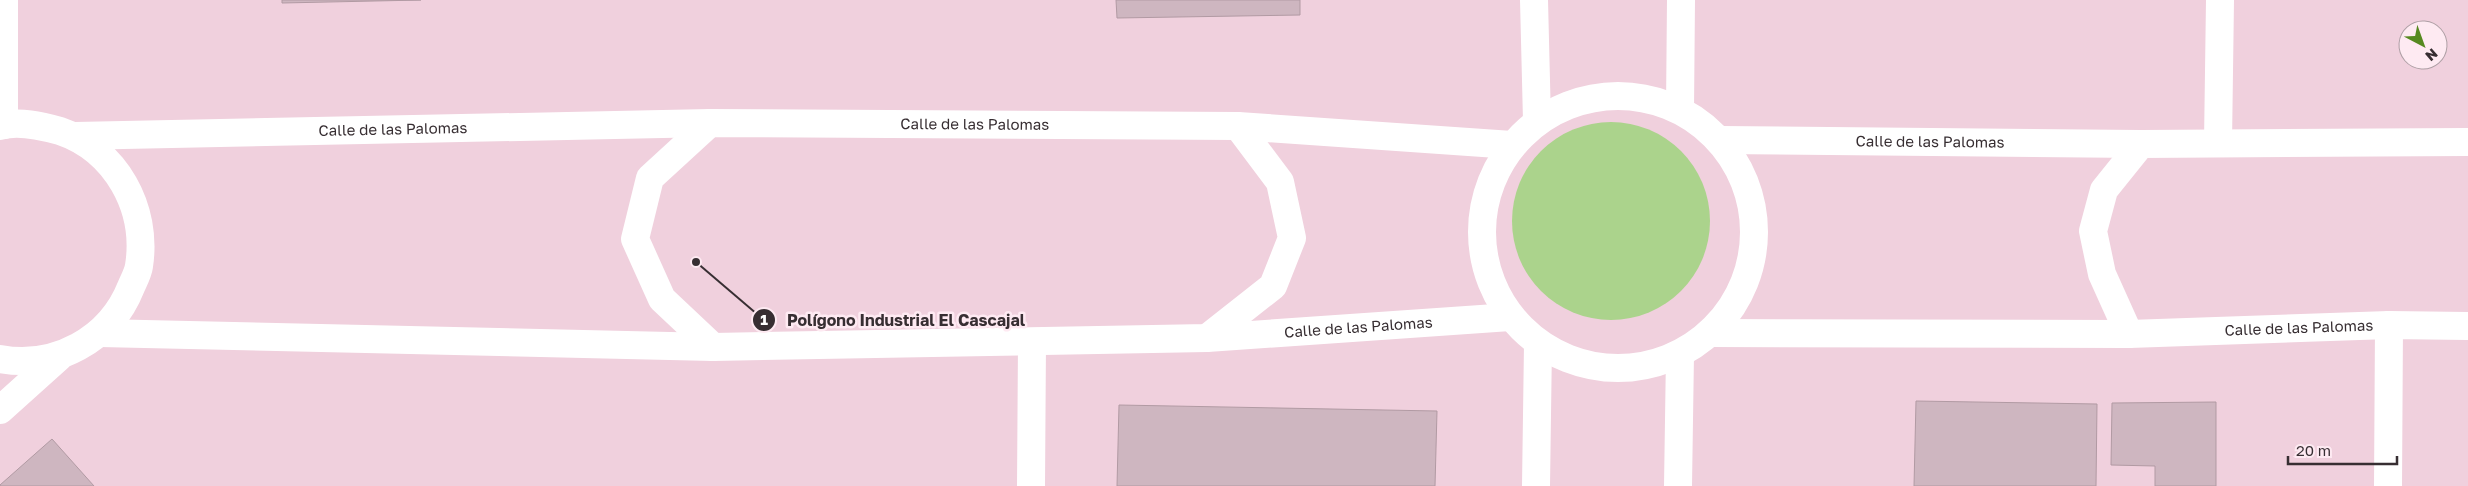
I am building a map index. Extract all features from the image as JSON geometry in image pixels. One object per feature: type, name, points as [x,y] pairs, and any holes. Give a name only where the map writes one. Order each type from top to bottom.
[{"type":"street","points":[[0,359],[20,363],[59,356],[81,347],[100,333],[125,304],[136,276],[139,267],[141,228],[130,191],[107,159],[76,136],[41,125],[2,126],[4,0]]},
{"type":"street","points":[[1534,0],[1536,121]]},
{"type":"street","points":[[1680,109],[1681,0]]},
{"type":"street","points":[[2218,143],[2220,0]]},
{"type":"street","points":[[1607,95],[1644,97],[1680,109],[1702,122],[1720,140],[1746,184],[1754,216],[1753,260],[1738,299],[1710,333],[1680,354],[1644,366],[1607,369],[1571,361],[1538,344],[1510,316],[1488,276],[1481,231],[1489,185],[1512,145],[1536,121],[1570,104],[1607,95]]},
{"type":"street","points":[[710,123],[650,178],[635,239],[662,299],[713,347]]},
{"type":"street","name":"Calle de las Palomas","points":[[76,136],[710,123],[1238,126],[1512,145]]},
{"type":"street","points":[[1207,338],[1273,286],[1292,238],[1280,182],[1238,126]]},
{"type":"street","name":"Calle de las Palomas","points":[[1720,140],[2141,144],[2468,142]]},
{"type":"street","points":[[2130,334],[2102,274],[2093,231],[2104,190],[2141,144]]},
{"type":"street","name":"Calle de las Palomas","points":[[100,333],[713,347],[1207,338],[1510,316]]},
{"type":"street","points":[[2388,486],[2389,325]]},
{"type":"street","name":"Calle de las Palomas","points":[[1710,333],[2130,334],[2389,325],[2468,326]]},
{"type":"street","points":[[1031,486],[1032,342]]},
{"type":"street","points":[[1536,486],[1538,344]]},
{"type":"street","points":[[1678,486],[1680,354]]},
{"type":"street","points":[[0,410],[59,356]]},
{"type":"shaded area","points":[[0,0],[2468,0],[2468,486],[0,486]]},
{"type":"green space","points":[[1601,122],[1621,122],[1640,126],[1658,133],[1674,144],[1688,158],[1703,183],[1710,211],[1706,250],[1699,268],[1688,284],[1674,298],[1658,309],[1640,316],[1621,320],[1601,320],[1582,316],[1564,309],[1548,298],[1534,284],[1523,268],[1516,250],[1512,231],[1512,211],[1516,192],[1523,174],[1534,158],[1548,144],[1564,133],[1582,126]]},
{"type":"building","points":[[282,0],[421,0],[282,3]]},
{"type":"building","points":[[1116,0],[1300,0],[1300,15],[1117,18]]},
{"type":"building","points":[[1916,401],[2097,404],[2096,486],[1914,486]]},
{"type":"building","points":[[2216,402],[2216,486],[2155,486],[2155,466],[2111,465],[2112,403]]},
{"type":"building","points":[[1119,405],[1437,411],[1435,486],[1117,486]]},
{"type":"building","points":[[52,439],[94,486],[0,486],[0,485]]},
{"type":"place","name":"Polígono Industrial El Cascajal","points":[[696,262]]}]
